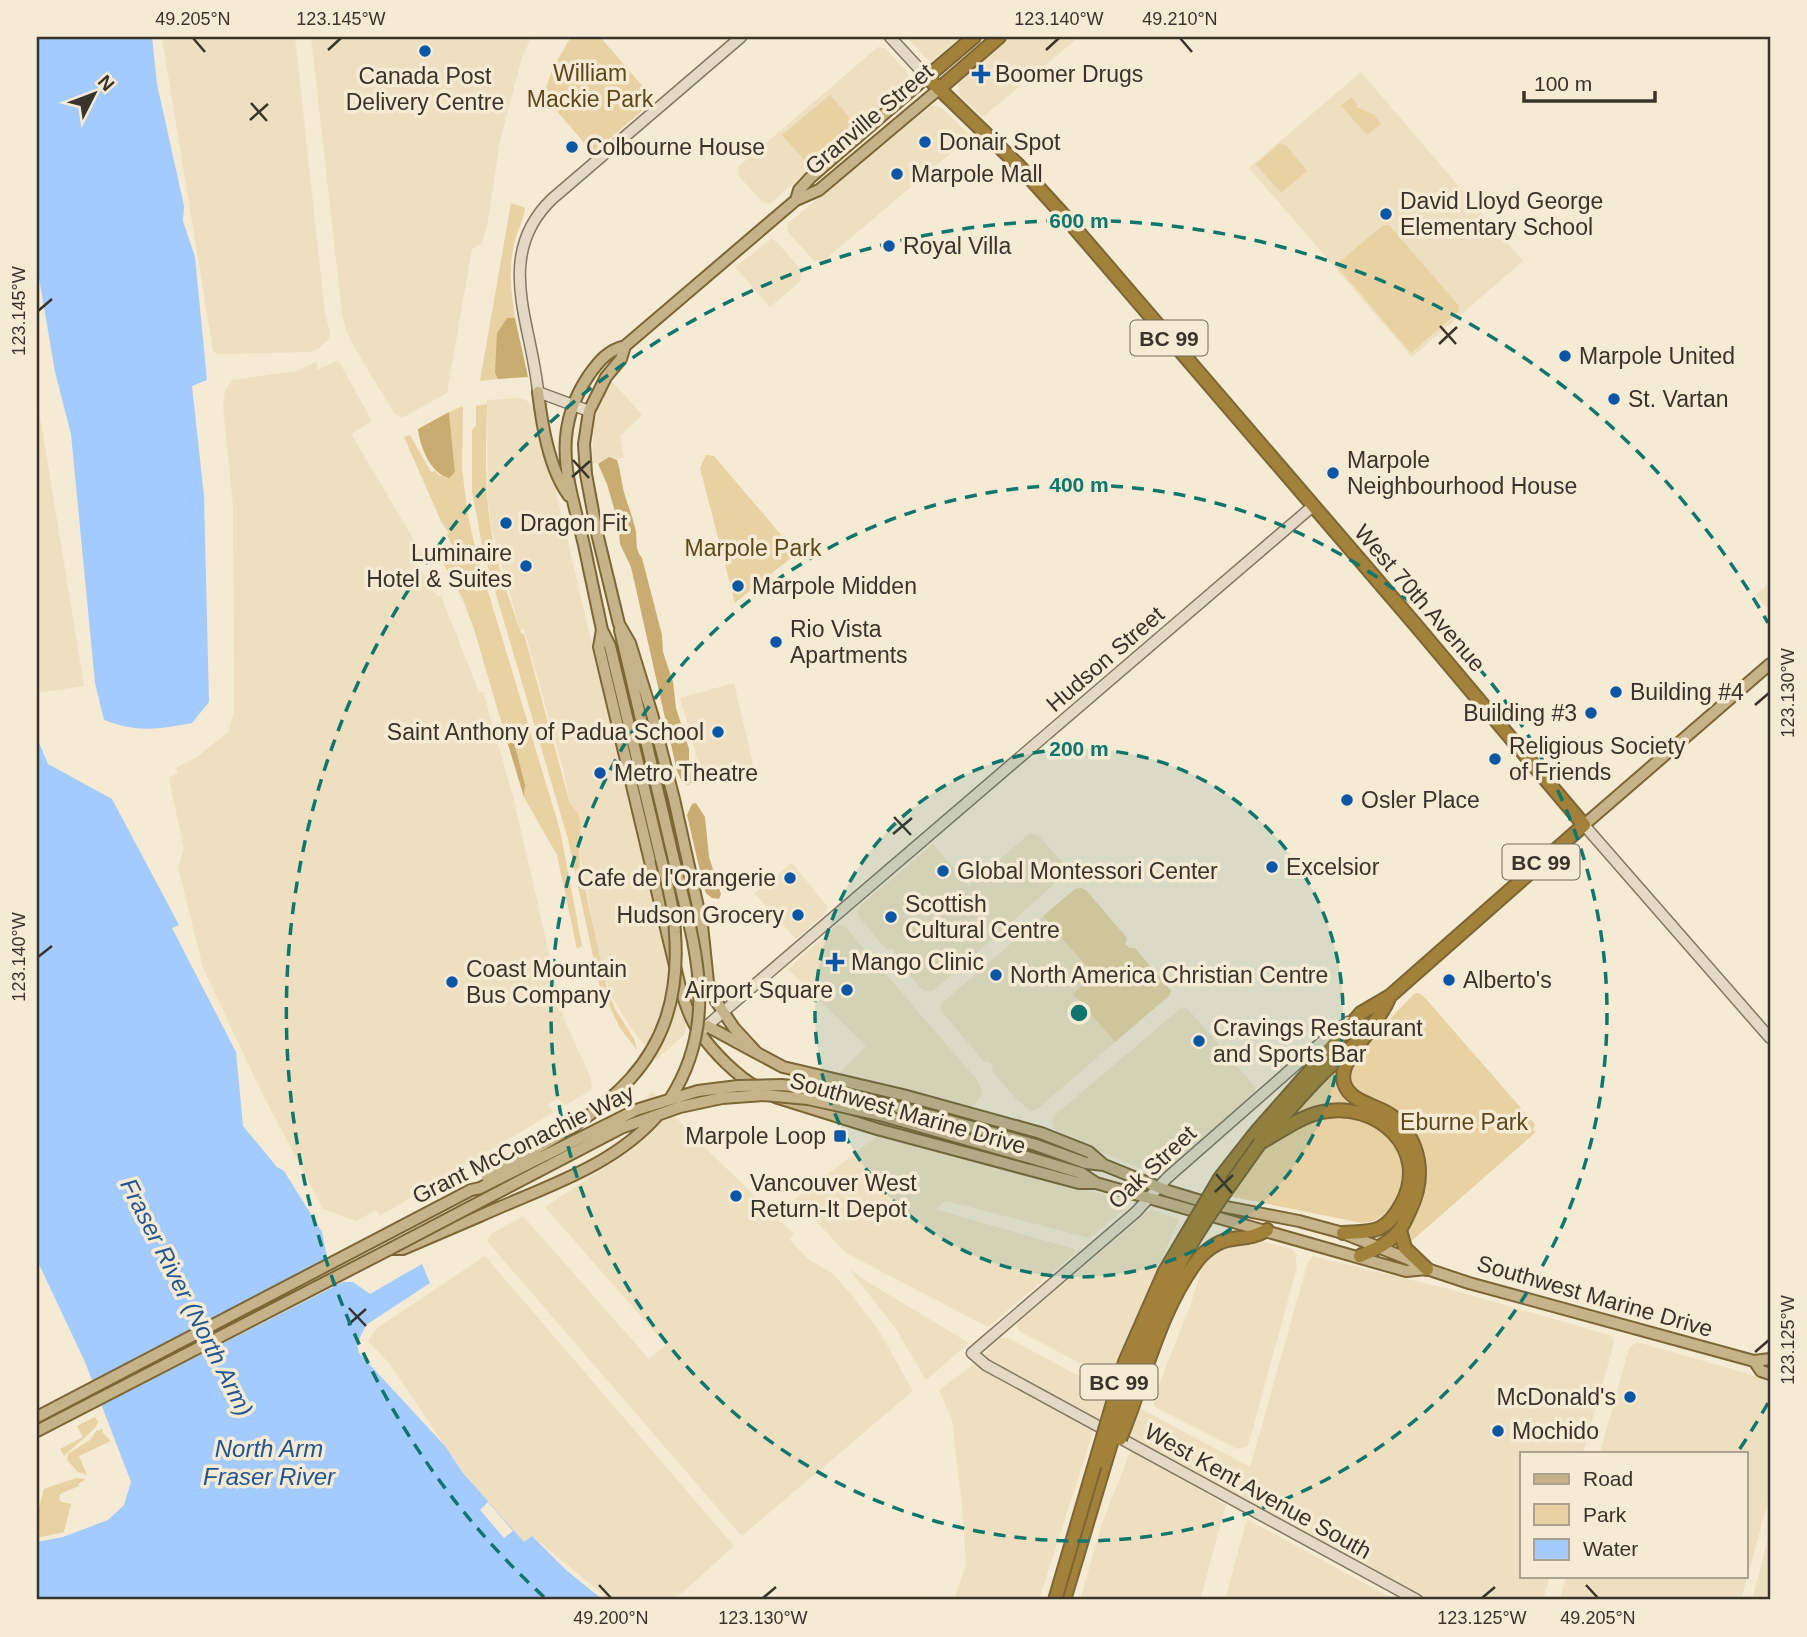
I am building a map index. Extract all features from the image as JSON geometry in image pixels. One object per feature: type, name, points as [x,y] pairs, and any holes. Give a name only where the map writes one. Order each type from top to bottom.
[{"type":"highway","name":"Granville Street","points":[[927,77],[974,37]]},
{"type":"highway","name":"Granville Street","points":[[939,89],[999,37]]},
{"type":"highway","name":"West 70th Avenue","points":[[927,77],[1032,180],[1584,825]]},
{"type":"highway","name":"Oak Street","points":[[1262,1138],[1361,1013],[1390,996],[1584,825]]},
{"type":"highway","name":"Oak Street","points":[[1262,1138],[1310,1087],[1369,1031],[1382,1015],[1390,996]]},
{"type":"highway","points":[[1360,1256],[1379,1247],[1400,1230],[1418,1192],[1420,1166],[1416,1149],[1396,1120],[1385,1111],[1353,1096],[1346,1087],[1343,1079],[1346,1065],[1369,1031]]},
{"type":"highway","points":[[1262,1138],[1313,1115],[1336,1110],[1369,1115],[1394,1133],[1408,1159],[1410,1178],[1406,1197],[1383,1226],[1370,1231],[1343,1233]]},
{"type":"highway","name":"BC 99","points":[[1064,1600],[1135,1366],[1173,1276],[1201,1228],[1262,1138]]},
{"type":"highway","name":"BC 99","points":[[1055,1600],[1125,1362],[1145,1312],[1192,1223],[1220,1178],[1262,1138]]},
{"type":"highway","points":[[1105,1463],[1116,1447],[1154,1345],[1191,1268],[1212,1246],[1223,1240],[1238,1236],[1257,1236],[1267,1230]]},
{"type":"highway","points":[[1400,1230],[1405,1248],[1427,1269]]},
{"type":"main road","name":"Granville Street","points":[[796,200],[799,190],[810,178],[927,77]]},
{"type":"main road","name":"Granville Street","points":[[573,405],[579,390],[612,349],[625,346],[796,200],[819,190],[939,89]]},
{"type":"main road","name":"Granville Street","points":[[589,411],[606,377],[621,359],[625,346]]},
{"type":"main road","points":[[538,392],[559,483],[573,502]]},
{"type":"main road","name":"Southwest Marine Drive","points":[[573,405],[565,443],[566,472],[602,630],[599,648],[680,986],[690,1016],[752,1085],[780,1100],[877,1129],[1079,1183],[1096,1183],[1406,1270],[1427,1269]]},
{"type":"main road","name":"Southwest Marine Drive","points":[[589,411],[584,444],[586,474],[619,624],[630,643],[674,799],[702,925],[708,982],[716,1001],[734,1028],[757,1053],[783,1068],[804,1074],[903,1095],[1041,1133],[1089,1152],[1104,1165],[1160,1188],[1211,1203],[1343,1233],[1427,1269],[1754,1361],[1770,1360]]},
{"type":"main road","points":[[390,1249],[403,1249],[602,1161],[628,1144],[648,1127],[669,1100],[695,1045],[701,991],[697,956],[619,624]]},
{"type":"main road","points":[[471,1190],[478,1183],[585,1120],[617,1093],[643,1062],[662,1028],[673,989],[676,970],[675,930],[662,859],[610,646],[602,630]]},
{"type":"main road","name":"Oak Street","points":[[1584,825],[1770,664]]},
{"type":"main road","points":[[703,1029],[757,1053]]},
{"type":"main road","name":"Grant McConachie Way","points":[[37,1418],[471,1190],[480,1188],[636,1110],[698,1091],[738,1086],[782,1085],[828,1090],[1036,1145],[1086,1163],[1104,1165]]},
{"type":"main road","name":"Grant McConachie Way","points":[[37,1431],[621,1128],[680,1107],[722,1098],[764,1096],[808,1099],[880,1115],[1031,1158],[1081,1173],[1096,1183]]},
{"type":"main road","name":"Southwest Marine Drive","points":[[1754,1361],[1761,1371],[1770,1374]]},
{"type":"street","points":[[589,411],[538,392],[537,371],[523,317],[520,293],[523,246],[532,222],[552,199],[741,37]]},
{"type":"street","name":"West 70th Avenue","points":[[890,37],[927,77]]},
{"type":"street","name":"Hudson Street","points":[[703,1029],[1313,506]]},
{"type":"street","name":"West 70th Avenue","points":[[1584,825],[1770,1038]]},
{"type":"street","name":"Oak Street","points":[[972,1353],[1149,1199],[1323,1041],[1361,1013]]},
{"type":"street","name":"West Kent Avenue South","points":[[972,1353],[986,1366],[1418,1600]]},
{"type":"shaded area","points":[[162,37],[295,37],[325,313],[330,333],[329,339],[318,349],[310,352],[219,354],[213,351]]},
{"type":"shaded area","points":[[311,37],[532,37],[522,57],[500,141],[487,227],[481,244],[472,249],[447,393],[402,418],[394,413],[356,350],[342,314]]},
{"type":"shaded area","points":[[906,37],[961,37],[931,61]]},
{"type":"shaded area","points":[[1008,37],[1079,37],[983,117],[960,95],[958,84]]},
{"type":"shaded area","points":[[878,47],[885,48],[906,71],[909,77],[907,84],[770,204],[762,202],[739,176],[738,167]]},
{"type":"shaded area","name":"David Lloyd George Elementary School","points":[[1361,72],[1523,261],[1412,357],[1249,168]]},
{"type":"shaded area","points":[[932,105],[942,108],[971,136],[821,263],[814,261],[788,232],[787,224]]},
{"type":"shaded area","points":[[771,239],[776,241],[802,271],[802,280],[770,307],[735,267]]},
{"type":"shaded area","points":[[507,318],[515,318],[528,377],[498,379],[495,373],[497,333]]},
{"type":"shaded area","points":[[338,360],[372,421],[351,434],[423,555],[418,564],[437,596],[441,596],[479,692],[483,692],[514,800],[564,1019],[592,1086],[591,1090],[566,1105],[557,1099],[552,1102],[548,1105],[554,1112],[380,1216],[376,1210],[356,1221],[323,1209],[262,1093],[203,968],[178,867],[184,850],[169,778],[178,772],[176,768],[197,757],[228,732],[234,713],[233,506],[223,406],[225,391],[232,380],[297,371],[316,362],[318,370]]},
{"type":"shaded area","points":[[612,381],[642,415],[620,436],[624,458],[592,464],[594,422]]},
{"type":"shaded area","points":[[37,397],[84,686],[37,693]]},
{"type":"shaded area","points":[[520,398],[532,406],[538,416],[667,961],[687,1022],[685,1034],[656,1060],[631,1028],[611,995],[602,969],[563,769],[524,629],[520,630],[491,526],[488,499],[487,400]]},
{"type":"shaded area","points":[[449,412],[455,472],[449,478],[431,465],[421,444],[418,429]]},
{"type":"shaded area","points":[[609,457],[618,463],[635,526],[637,549],[642,558],[662,635],[663,652],[673,682],[676,708],[689,749],[689,769],[695,780],[688,785],[682,782],[677,771],[631,567],[620,544],[618,522],[598,464]]},
{"type":"shaded area","points":[[1770,582],[1770,611],[1756,595]]},
{"type":"shaded area","name":"Saint Anthony of Padua School","points":[[734,683],[754,769],[750,774],[707,784],[703,780],[680,698]]},
{"type":"shaded area","points":[[503,728],[514,741],[525,785],[524,797]]},
{"type":"shaded area","points":[[696,803],[705,817],[709,857],[721,894],[719,899],[712,898],[703,886],[704,880],[687,815],[692,804]]},
{"type":"shaded area","points":[[1030,833],[1038,835],[1064,864],[1066,874],[933,991],[921,988],[893,957],[896,953],[892,948],[886,949],[859,917],[857,911],[861,905],[933,844],[969,886]]},
{"type":"shaded area","points":[[792,863],[828,907],[826,913],[796,939],[754,893]]},
{"type":"shaded area","points":[[1043,916],[1094,975],[1073,994],[1115,1042],[1036,1110],[1031,1111],[1018,1101],[992,1071],[993,1066],[984,1062],[940,1009],[942,1003]]},
{"type":"shaded area","points":[[837,925],[847,929],[977,1080],[982,1090],[975,1104],[970,1107],[960,1106],[839,1073],[866,1046],[788,969]]},
{"type":"shaded area","points":[[1182,1007],[1188,1009],[1255,1087],[1255,1095],[1159,1176],[1054,1129],[1052,1121],[1055,1115]]},
{"type":"shaded area","points":[[651,1091],[691,1134],[794,1234],[789,1239],[808,1259],[832,1273],[851,1294],[879,1331],[913,1391],[743,1535],[487,1241],[491,1234],[523,1216],[649,1359],[666,1345],[545,1207],[625,1154]]},
{"type":"shaded area","points":[[880,1134],[1124,1200],[1127,1207],[1090,1238],[946,1201],[935,1209],[1074,1249],[1074,1254],[988,1327],[846,1253],[795,1199]]},
{"type":"shaded area","points":[[1151,1209],[1179,1219],[1110,1379],[1019,1331],[1019,1322]]},
{"type":"shaded area","points":[[1253,1239],[1292,1249],[1297,1267],[1248,1446],[1237,1449],[1155,1407],[1153,1400],[1191,1303],[1204,1261],[1214,1249]]},
{"type":"shaded area","points":[[485,1256],[734,1546],[683,1592],[669,1600],[610,1600],[532,1536],[524,1542],[463,1473],[390,1364],[368,1341],[377,1328]]},
{"type":"shaded area","points":[[1313,1256],[1453,1290],[1613,1338],[1614,1343],[1583,1452],[1520,1452],[1520,1578],[1549,1578],[1543,1600],[1426,1600],[989,1361],[985,1354],[1000,1338],[1008,1338],[1250,1467],[1308,1262]]},
{"type":"shaded area","points":[[849,1269],[969,1343],[926,1380],[896,1329]]},
{"type":"shaded area","points":[[1637,1342],[1770,1380],[1770,1494],[1748,1574],[1748,1452],[1600,1452],[1629,1348]]},
{"type":"shaded area","points":[[974,1364],[1094,1429],[1039,1600],[954,1600],[966,1564],[962,1505],[952,1420],[939,1390]]},
{"type":"shaded area","points":[[1131,1450],[1226,1505],[1200,1600],[1080,1600],[1102,1523]]},
{"type":"shaded area","points":[[1247,1519],[1384,1594],[1396,1600],[1225,1600]]},
{"type":"shaded area","points":[[1770,1531],[1770,1600],[1752,1600]]},
{"type":"shaded area","points":[[1566,1578],[1747,1578],[1741,1600],[1560,1600]]},
{"type":"green space","name":"William Mackie Park","points":[[571,37],[600,37],[653,98],[653,104],[649,108],[643,110],[593,153],[543,95],[553,68]]},
{"type":"green space","points":[[830,95],[854,123],[807,163],[782,135]]},
{"type":"green space","points":[[1351,97],[1358,105],[1356,107],[1375,115],[1381,124],[1367,135],[1341,106]]},
{"type":"green space","points":[[1279,144],[1286,145],[1307,171],[1281,193],[1256,164]]},
{"type":"green space","points":[[511,203],[525,208],[511,260],[515,318],[507,318],[495,373],[498,379],[480,381]]},
{"type":"green space","points":[[1383,225],[1389,225],[1459,306],[1458,312],[1411,353],[1336,265]]},
{"type":"green space","points":[[487,404],[487,498],[496,555],[516,620],[521,633],[524,634],[570,804],[578,813],[581,827],[578,839],[580,865],[606,985],[615,1009],[634,1039],[637,1050],[620,1028],[599,984],[568,839],[483,550],[472,491],[472,430],[476,425],[476,406]]},
{"type":"green space","points":[[463,406],[462,469],[468,516],[477,555],[560,830],[582,946],[577,949],[557,855],[524,797],[525,785],[514,741],[503,728],[474,629],[463,600],[440,557],[454,550],[447,535],[449,533],[441,521],[404,437],[410,435],[431,472],[435,471],[440,476],[455,472],[449,412]]},
{"type":"green space","name":"Marpole Park","points":[[706,455],[714,456],[794,550],[792,557],[735,603],[700,468]]},
{"type":"green space","points":[[1075,889],[1086,890],[1127,938],[1125,944],[1135,948],[1171,991],[1169,996],[1115,1042],[1073,994],[1094,975],[1043,916]]},
{"type":"green space","name":"Eburne Park","points":[[1415,993],[1426,999],[1535,1124],[1533,1130],[1536,1132],[1407,1245],[1405,1233],[1426,1186],[1419,1149],[1349,1083],[1349,1068],[1380,1029]]},
{"type":"green space","points":[[1338,1063],[1358,1104],[1357,1108],[1293,1117],[1301,1103]]},
{"type":"green space","points":[[1338,1115],[1357,1116],[1377,1126],[1393,1140],[1403,1158],[1405,1178],[1396,1204],[1380,1217],[1362,1223],[1228,1196],[1278,1137],[1300,1124]]},
{"type":"green space","points":[[95,1417],[98,1422],[95,1428],[64,1456],[60,1449],[83,1437],[77,1426]]},
{"type":"green space","points":[[102,1428],[111,1441],[79,1456],[87,1475],[78,1472],[67,1460],[68,1454],[90,1440],[97,1430]]},
{"type":"green space","points":[[76,1478],[86,1479],[78,1484],[79,1486],[60,1494],[59,1498],[61,1502],[71,1504],[64,1532],[37,1538],[40,1532],[37,1529],[37,1515],[44,1489]]},
{"type":"water","points":[[37,37],[152,37],[157,84],[184,206],[183,221],[195,257],[207,380],[192,386],[204,496],[209,702],[192,723],[148,729],[127,727],[104,720],[95,683],[71,434],[55,372],[37,266]]},
{"type":"water","name":"North Arm Fraser River","points":[[37,738],[48,764],[112,799],[179,925],[172,928],[236,1052],[243,1126],[277,1167],[284,1171],[322,1232],[330,1272],[340,1282],[353,1282],[370,1294],[422,1264],[430,1283],[366,1325],[357,1344],[359,1353],[445,1446],[463,1473],[524,1542],[532,1536],[566,1570],[603,1600],[37,1600],[37,1542],[63,1537],[108,1520],[124,1505],[131,1482],[85,1362],[37,1260]]},
{"type":"pier","points":[[331,1256],[333,1271],[347,1280],[98,1407],[88,1383]]},
{"type":"pier","points":[[488,1502],[513,1531],[504,1538],[480,1510]]},
{"type":"place","name":"Canada Post Delivery Centre","points":[[425,51]]},
{"type":"place","name":"Boomer Drugs","points":[[981,74]]},
{"type":"place","name":"Donair Spot","points":[[925,142]]},
{"type":"place","name":"Colbourne House","points":[[572,147]]},
{"type":"place","name":"Marpole Mall","points":[[897,174]]},
{"type":"place","name":"David Lloyd George Elementary School","points":[[1386,214]]},
{"type":"place","name":"Royal Villa","points":[[889,246]]},
{"type":"place","name":"Marpole United","points":[[1565,356]]},
{"type":"place","name":"St. Vartan","points":[[1614,399]]},
{"type":"place","name":"Marpole Neighbourhood House","points":[[1333,473]]},
{"type":"place","name":"Dragon Fit","points":[[506,523]]},
{"type":"place","name":"Luminaire Hotel & Suites","points":[[526,566]]},
{"type":"place","name":"Marpole Midden","points":[[738,586]]},
{"type":"place","name":"Rio Vista Apartments","points":[[776,642]]},
{"type":"place","name":"Building #4","points":[[1616,692]]},
{"type":"place","name":"Building #3","points":[[1591,713]]},
{"type":"place","name":"Saint Anthony of Padua School","points":[[718,732]]},
{"type":"place","name":"Religious Society of Friends","points":[[1495,759]]},
{"type":"place","name":"Metro Theatre","points":[[600,773]]},
{"type":"place","name":"Osler Place","points":[[1347,800]]},
{"type":"place","name":"Excelsior","points":[[1272,867]]},
{"type":"place","name":"Global Montessori Center","points":[[943,871]]},
{"type":"place","name":"Cafe de l'Orangerie","points":[[790,878]]},
{"type":"place","name":"Hudson Grocery","points":[[798,915]]},
{"type":"place","name":"Scottish Cultural Centre","points":[[891,917]]},
{"type":"place","name":"Mango Clinic","points":[[835,962]]},
{"type":"place","name":"North America Christian Centre","points":[[996,975]]},
{"type":"place","name":"Alberto's","points":[[1449,980]]},
{"type":"place","name":"Coast Mountain Bus Company","points":[[452,982]]},
{"type":"place","name":"Airport Square","points":[[847,990]]},
{"type":"place","name":"Cravings Restaurant and Sports Bar","points":[[1199,1041]]},
{"type":"place","name":"Marpole Loop","points":[[840,1136]]},
{"type":"place","name":"Vancouver West Return-It Depot","points":[[736,1196]]},
{"type":"place","name":"McDonald's","points":[[1630,1397]]},
{"type":"place","name":"Mochido","points":[[1498,1431]]},
{"type":"water label","name":"Fraser River (North Arm)","points":[[187,1297]]}]
